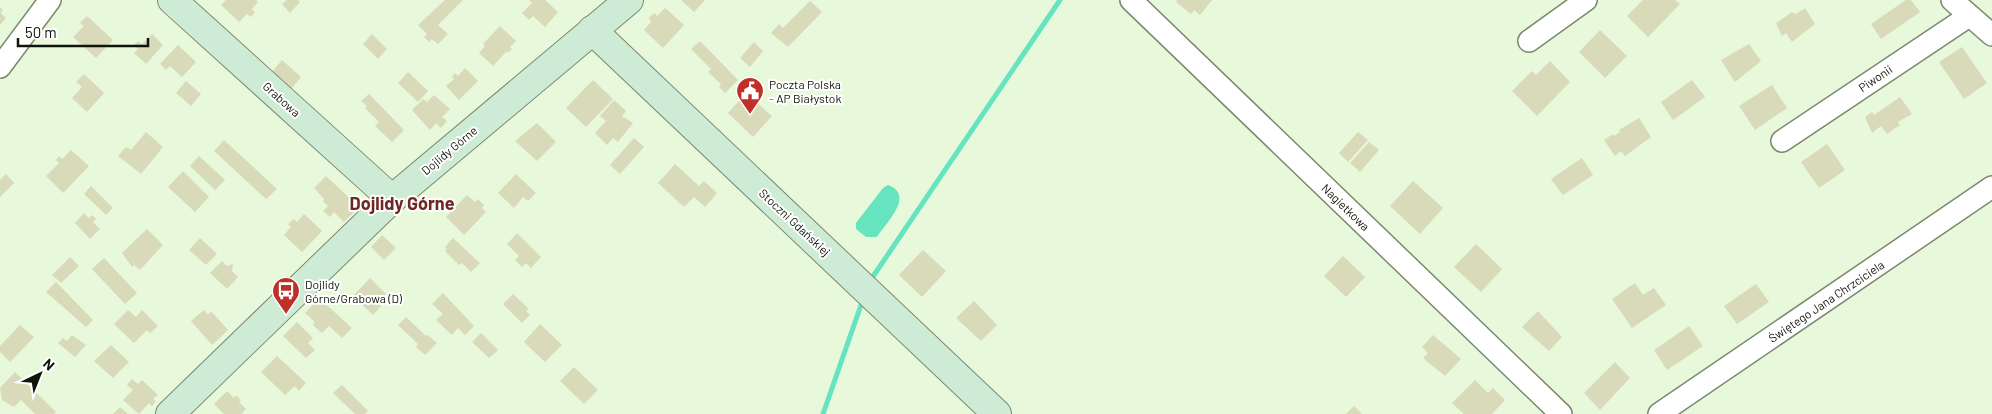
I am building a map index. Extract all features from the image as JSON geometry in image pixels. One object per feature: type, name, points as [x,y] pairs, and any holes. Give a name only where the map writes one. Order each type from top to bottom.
[{"type":"street","points":[[0,67],[50,0]]},
{"type":"street","name":"Grabowa","points":[[172,0],[392,199]]},
{"type":"street","name":"Dojlidy Górne","points":[[170,414],[392,199],[629,0]]},
{"type":"street","name":"Nagietkowa","points":[[1131,0],[1561,414]]},
{"type":"street","points":[[1529,41],[1586,0]]},
{"type":"street","points":[[1952,0],[1992,36]]},
{"type":"street","name":"Piwonii","points":[[1782,141],[1969,16]]},
{"type":"street","name":"Stoczni Gdańskiej","points":[[592,30],[997,414]]},
{"type":"street","name":"Świętego Jana Chrzciciela","points":[[1659,414],[1992,187]]},
{"type":"water","points":[[888,185],[896,189],[899,195],[899,202],[892,217],[877,237],[866,237],[856,229],[856,223],[883,188]]},
{"type":"building","points":[[226,0],[256,0],[258,2],[252,9],[255,12],[251,17],[247,14],[239,22],[221,5]]},
{"type":"building","points":[[287,0],[298,0],[300,2],[290,13],[282,4]]},
{"type":"building","points":[[445,0],[463,0],[438,25],[448,34],[438,44],[432,39],[429,42],[424,37],[427,34],[418,25]]},
{"type":"building","points":[[529,0],[545,0],[558,12],[545,27],[533,16],[529,20],[522,13],[532,3]]},
{"type":"building","points":[[681,0],[705,0],[694,12]]},
{"type":"building","points":[[1177,0],[1212,0],[1200,15],[1194,10],[1191,14],[1176,2]]},
{"type":"building","points":[[1643,0],[1675,0],[1680,4],[1648,37],[1627,16]]},
{"type":"building","points":[[1906,0],[1911,0],[1920,12],[1881,39],[1871,24]]},
{"type":"building","points":[[810,1],[822,12],[788,47],[771,33],[779,24],[783,28]]},
{"type":"building","points":[[0,7],[3,10],[1,13],[6,18],[0,25]]},
{"type":"building","points":[[665,8],[684,25],[663,48],[644,30],[651,22],[649,17],[655,13],[657,16]]},
{"type":"building","points":[[1805,8],[1815,24],[1792,42],[1786,33],[1782,36],[1776,23],[1792,12],[1796,14]]},
{"type":"building","points":[[87,16],[113,40],[96,58],[73,37],[84,26],[80,23]]},
{"type":"building","points":[[500,26],[516,41],[510,47],[512,49],[508,53],[507,51],[493,66],[479,53],[485,46],[483,44]]},
{"type":"building","points":[[1600,30],[1627,56],[1605,78],[1579,52]]},
{"type":"building","points":[[152,34],[163,45],[146,64],[134,53],[138,49],[134,45],[138,41],[142,44]]},
{"type":"building","points":[[372,34],[387,49],[378,59],[363,44]]},
{"type":"building","points":[[700,41],[738,80],[725,93],[719,87],[721,84],[708,72],[711,69],[691,49]]},
{"type":"building","points":[[754,42],[763,51],[750,67],[740,58]]},
{"type":"building","points":[[1749,44],[1761,61],[1735,82],[1721,60]]},
{"type":"building","points":[[178,45],[196,62],[182,77],[170,66],[166,70],[160,64]]},
{"type":"building","points":[[1962,47],[1987,83],[1964,99],[1939,62]]},
{"type":"building","points":[[282,60],[301,77],[291,89],[272,72]]},
{"type":"building","points":[[1550,61],[1570,82],[1537,116],[1512,91],[1532,71],[1536,75]]},
{"type":"building","points":[[465,68],[478,81],[459,100],[446,86],[454,79],[452,77],[455,73],[458,76]]},
{"type":"building","points":[[408,72],[428,91],[418,102],[398,83]]},
{"type":"building","points":[[84,74],[104,93],[87,112],[72,98],[82,87],[76,82]]},
{"type":"building","points":[[593,80],[613,99],[586,127],[566,108]]},
{"type":"building","points":[[1692,80],[1705,97],[1673,120],[1661,102]]},
{"type":"building","points":[[186,81],[201,94],[191,106],[176,93]]},
{"type":"building","points":[[1772,85],[1787,108],[1755,130],[1739,106]]},
{"type":"building","name":"Poczta Polska - AP Białystok","points":[[746,93],[772,116],[753,137],[728,113]]},
{"type":"building","points":[[369,94],[404,130],[392,142],[375,126],[379,122],[365,108],[367,106],[361,101]]},
{"type":"building","points":[[434,95],[450,109],[442,117],[447,121],[441,128],[436,123],[430,130],[412,110],[423,99],[427,102]]},
{"type":"building","points":[[1900,97],[1912,114],[1898,122],[1900,125],[1887,134],[1881,126],[1872,133],[1865,117],[1872,112],[1874,115]]},
{"type":"building","points":[[614,100],[626,111],[622,116],[633,123],[618,142],[613,138],[607,145],[595,133],[606,121],[600,116]]},
{"type":"building","points":[[1639,118],[1651,137],[1625,156],[1621,151],[1615,156],[1604,140],[1613,134],[1614,136],[1620,132],[1619,130]]},
{"type":"building","points":[[537,123],[556,142],[537,161],[515,141]]},
{"type":"building","points":[[146,132],[163,147],[141,174],[118,156],[126,147],[131,150]]},
{"type":"building","points":[[1358,132],[1368,140],[1348,162],[1339,153]]},
{"type":"building","points":[[634,138],[644,147],[620,174],[610,165]]},
{"type":"building","points":[[224,140],[277,189],[266,199],[214,151]]},
{"type":"building","points":[[1369,142],[1379,150],[1360,172],[1350,163]]},
{"type":"building","points":[[1827,144],[1845,170],[1819,188],[1801,162]]},
{"type":"building","points":[[71,150],[89,166],[63,193],[46,176],[59,163],[56,160],[59,156],[62,159]]},
{"type":"building","points":[[199,156],[225,180],[215,190],[190,166]]},
{"type":"building","points":[[1582,158],[1593,175],[1563,195],[1551,179]]},
{"type":"building","points":[[675,164],[699,186],[704,181],[717,193],[705,207],[694,197],[684,207],[658,183]]},
{"type":"building","points":[[183,171],[209,197],[195,212],[168,187]]},
{"type":"building","points":[[6,174],[14,183],[0,197],[0,180]]},
{"type":"building","points":[[516,174],[536,193],[528,201],[523,197],[514,208],[498,193]]},
{"type":"building","points":[[326,176],[359,207],[344,222],[334,212],[330,217],[323,211],[328,206],[314,188]]},
{"type":"building","points":[[1413,181],[1443,208],[1420,234],[1390,206]]},
{"type":"building","points":[[91,186],[113,208],[106,215],[84,194]]},
{"type":"building","points":[[467,195],[475,202],[478,199],[484,205],[482,208],[486,212],[464,235],[446,217]]},
{"type":"building","points":[[84,213],[89,218],[92,215],[96,219],[93,222],[100,229],[90,239],[75,223]]},
{"type":"building","points":[[304,214],[322,231],[302,252],[284,235],[291,227],[288,224],[294,219],[297,222]]},
{"type":"building","points":[[147,229],[163,245],[140,270],[134,265],[132,267],[122,253]]},
{"type":"building","points":[[517,233],[541,257],[531,268],[526,263],[522,267],[515,260],[519,256],[507,244]]},
{"type":"building","points":[[382,235],[396,248],[384,260],[371,247]]},
{"type":"building","points":[[200,238],[217,254],[206,265],[189,250]]},
{"type":"building","points":[[453,238],[480,263],[471,272],[462,263],[459,265],[445,251],[447,249],[445,247]]},
{"type":"building","points":[[1476,244],[1502,269],[1481,292],[1454,267]]},
{"type":"building","points":[[923,250],[946,271],[922,297],[899,275]]},
{"type":"building","points":[[1343,256],[1365,277],[1346,297],[1324,276]]},
{"type":"building","points":[[70,257],[79,266],[61,283],[52,275]]},
{"type":"building","points":[[104,258],[137,293],[125,304],[92,269]]},
{"type":"building","points":[[222,261],[227,266],[233,264],[232,271],[238,277],[227,289],[210,273]]},
{"type":"building","points":[[370,278],[386,294],[377,303],[381,306],[373,315],[353,296]]},
{"type":"building","points":[[56,282],[93,320],[86,327],[46,292]]},
{"type":"building","points":[[1635,283],[1643,295],[1654,288],[1666,305],[1632,328],[1612,299]]},
{"type":"building","points":[[1756,284],[1769,302],[1737,324],[1724,306]]},
{"type":"building","points":[[443,293],[474,326],[465,335],[458,328],[452,335],[436,320],[443,314],[432,304]]},
{"type":"building","points":[[513,294],[529,309],[526,311],[530,315],[522,323],[503,304]]},
{"type":"building","points":[[319,298],[352,328],[342,338],[329,326],[322,333],[313,325],[315,322],[305,313]]},
{"type":"building","points":[[974,301],[997,325],[981,341],[956,318]]},
{"type":"building","points":[[128,310],[136,317],[142,310],[158,326],[150,333],[147,330],[134,343],[114,324]]},
{"type":"building","points":[[204,310],[208,315],[211,311],[228,330],[212,345],[191,321]]},
{"type":"building","points":[[1538,311],[1562,337],[1549,351],[1522,327]]},
{"type":"building","points":[[406,317],[426,336],[428,335],[437,343],[425,355],[416,347],[418,344],[398,325]]},
{"type":"building","points":[[297,322],[313,338],[308,343],[315,350],[306,358],[283,336]]},
{"type":"building","points":[[540,324],[562,345],[545,362],[524,342]]},
{"type":"building","points":[[20,325],[34,337],[10,362],[0,352],[0,346]]},
{"type":"building","points":[[1689,326],[1703,346],[1667,370],[1654,350]]},
{"type":"building","points":[[481,333],[498,350],[489,358],[472,342]]},
{"type":"building","points":[[72,335],[86,345],[75,357],[58,343],[63,338],[67,341]]},
{"type":"building","points":[[1433,335],[1461,359],[1445,376],[1423,358],[1428,353],[1422,347]]},
{"type":"building","points":[[111,345],[129,362],[113,378],[94,361]]},
{"type":"building","points":[[277,356],[306,383],[299,391],[295,386],[285,395],[261,372]]},
{"type":"building","points":[[1615,362],[1630,378],[1600,410],[1584,393]]},
{"type":"building","points":[[574,367],[598,390],[584,404],[560,381]]},
{"type":"building","points":[[15,372],[56,412],[54,414],[35,414],[21,400],[14,407],[2,400],[0,388]]},
{"type":"building","points":[[132,379],[138,384],[142,380],[158,395],[153,399],[156,401],[152,406],[149,403],[139,414],[123,400],[133,390],[127,385]]},
{"type":"building","points":[[1475,380],[1488,393],[1493,388],[1505,400],[1492,414],[1464,414],[1452,403]]},
{"type":"building","points":[[342,385],[368,411],[365,414],[355,414],[333,393]]},
{"type":"building","points":[[227,391],[234,398],[236,395],[241,400],[239,402],[246,409],[241,414],[224,414],[214,404]]},
{"type":"building","points":[[1354,406],[1362,414],[1346,414]]},
{"type":"building","points":[[120,407],[128,414],[113,414]]},
{"type":"waterway","points":[[874,275],[1060,0]]},
{"type":"waterway","points":[[823,414],[861,305]]},
{"type":"place","name":"Poczta Polska - AP Białystok","points":[[750,115]]},
{"type":"place","name":"Dojlidy Górne/Grabowa (D)","points":[[286,315]]},
{"type":"district","name":"Dojlidy Górne","points":[[402,203]]}]
